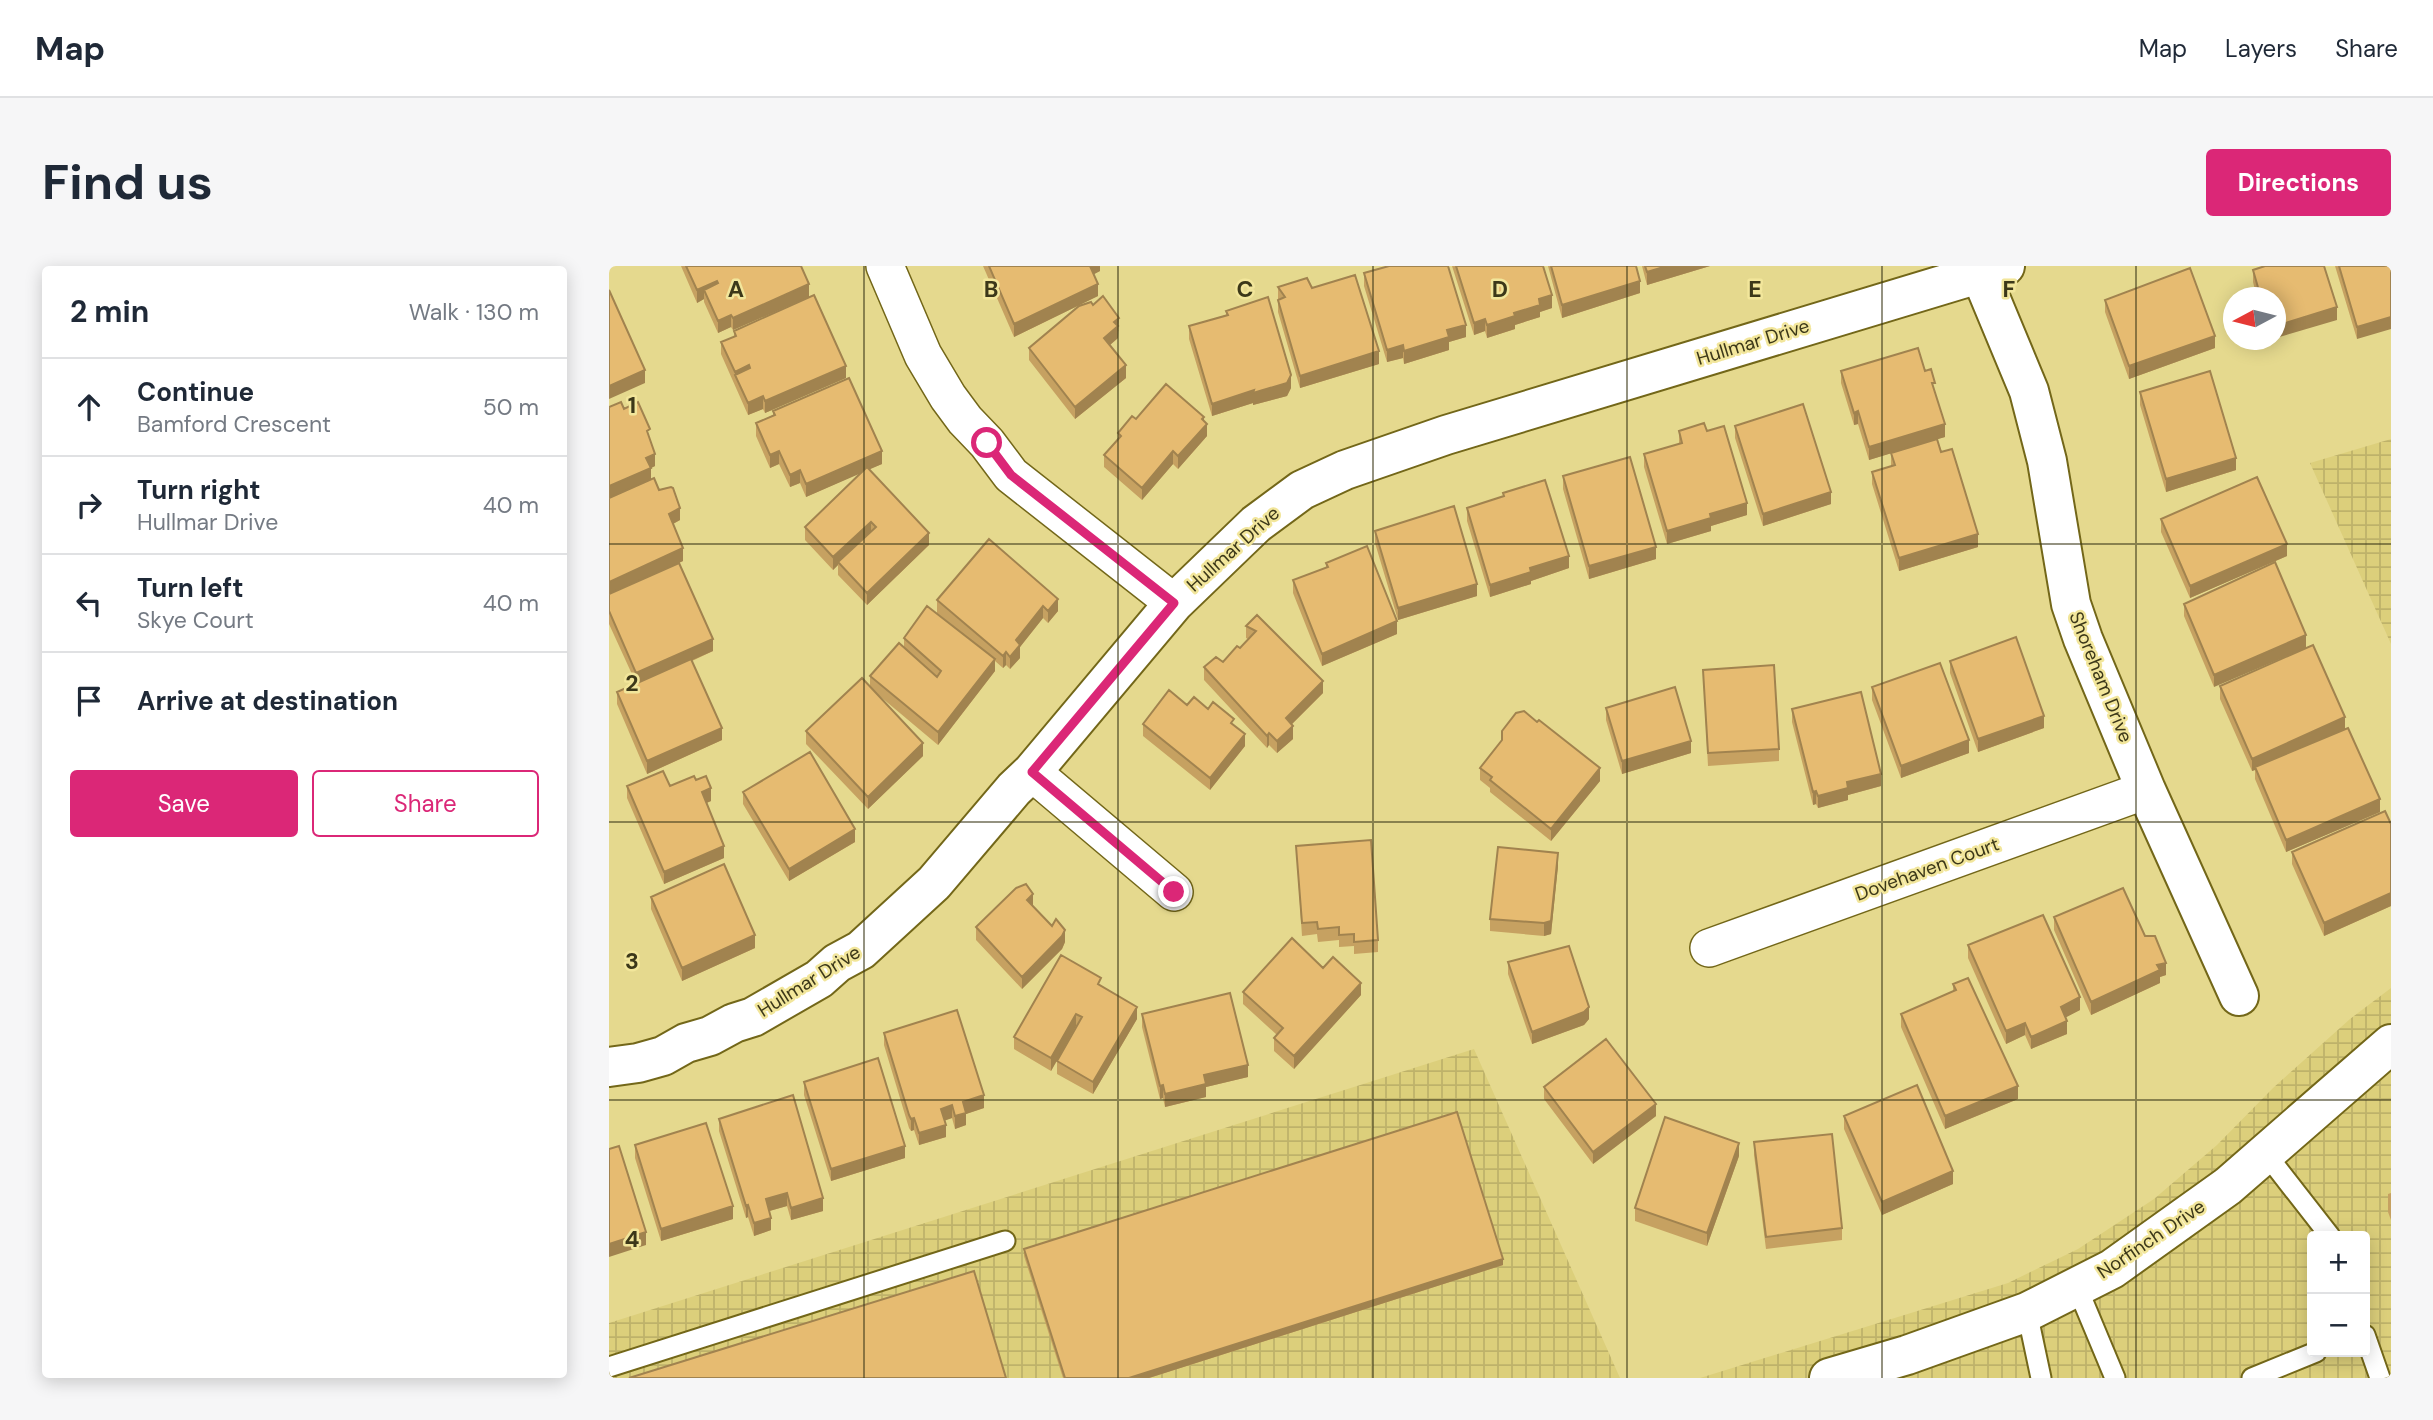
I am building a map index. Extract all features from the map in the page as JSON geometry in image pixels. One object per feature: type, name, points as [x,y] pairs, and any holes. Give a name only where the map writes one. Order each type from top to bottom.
[{"type":"street","points":[[885,266],[923,355],[948,397],[1011,475],[1174,603]]},
{"type":"street","name":"Hullmar Drive","points":[[609,1067],[663,1056],[686,1043],[710,1036],[734,1023],[753,1017],[819,979],[837,963],[861,950],[934,883],[1014,789],[1032,772],[1174,603],[1256,524],[1302,490],[1345,470],[1446,435],[1987,268]]},
{"type":"street","name":"Shoreham Drive","points":[[1987,268],[2029,391],[2047,461],[2071,604],[2083,639],[2146,790],[2239,996]]},
{"type":"street","points":[[1032,772],[1174,892]]},
{"type":"street","name":"Dovehaven Court","points":[[1709,948],[2146,790]]},
{"type":"street","name":"Norfinch Drive","points":[[1853,1375],[2027,1312],[2112,1269],[2228,1186],[2391,1044]]},
{"type":"lane","points":[[2266,1154],[2326,1231]]},
{"type":"lane","points":[[609,1367],[1005,1241]]},
{"type":"lane","points":[[2077,1287],[2115,1378]]},
{"type":"lane","points":[[2027,1312],[2041,1378]]},
{"type":"lane","points":[[2370,1350],[2379,1378]]},
{"type":"lane","points":[[2252,1378],[2307,1356]]},
{"type":"shaded area","points":[[2391,439],[2391,644],[2310,463]]},
{"type":"shaded area","points":[[2391,988],[2391,1378],[1700,1378],[2008,1283],[2078,1249],[2154,1199],[2217,1145],[2273,1088],[2350,1019]]},
{"type":"shaded area","points":[[1474,1049],[1620,1378],[609,1378],[609,1323]]},
{"type":"building","points":[[686,266],[801,266],[809,284],[733,318],[731,315],[718,321],[704,290],[718,283],[717,281],[697,290]]},
{"type":"building","points":[[989,266],[1090,266],[1098,284],[1014,324]]},
{"type":"building","points":[[1389,266],[1448,266],[1466,325],[1447,330],[1449,337],[1404,351],[1403,345],[1387,350],[1364,273]]},
{"type":"building","points":[[1456,266],[1543,266],[1552,295],[1539,299],[1540,305],[1514,313],[1515,316],[1487,325],[1485,319],[1474,323]]},
{"type":"building","points":[[1551,266],[1636,266],[1640,281],[1562,305]]},
{"type":"building","points":[[1645,266],[1667,266],[1647,272]]},
{"type":"building","points":[[2265,266],[2324,266],[2337,307],[2286,323],[2286,287],[2258,287],[2253,270]]},
{"type":"building","points":[[2339,266],[2391,266],[2391,317],[2357,327]]},
{"type":"building","points":[[2190,268],[2215,336],[2129,366],[2105,300]]},
{"type":"building","points":[[1355,275],[1379,351],[1300,376],[1278,300],[1285,297],[1278,287],[1307,278],[1312,288]]},
{"type":"building","points":[[609,290],[645,370],[609,386]]},
{"type":"building","points":[[814,295],[846,366],[765,401],[763,396],[748,403],[735,375],[750,368],[749,365],[735,372],[721,342],[736,336],[734,331]]},
{"type":"building","points":[[1103,296],[1119,318],[1114,322],[1118,326],[1104,338],[1126,365],[1075,407],[1029,348],[1079,306],[1091,302],[1093,305]]},
{"type":"building","points":[[1268,297],[1291,375],[1287,383],[1253,393],[1254,390],[1212,404],[1189,326],[1228,315],[1226,311]]},
{"type":"building","points":[[1918,348],[1925,371],[1931,369],[1935,383],[1932,383],[1945,424],[1869,447],[1858,411],[1854,413],[1841,371]]},
{"type":"building","points":[[2210,371],[2236,458],[2166,479],[2140,392]]},
{"type":"building","points":[[849,378],[882,451],[806,484],[800,470],[790,475],[779,451],[770,455],[756,423],[775,415],[773,411]]},
{"type":"building","points":[[1166,384],[1204,417],[1202,419],[1207,424],[1178,456],[1173,451],[1142,488],[1104,455],[1121,436],[1118,433],[1132,416],[1136,419]]},
{"type":"building","points":[[621,402],[624,409],[638,402],[650,429],[647,431],[655,454],[646,458],[651,468],[609,486],[609,407]]},
{"type":"building","points":[[1803,404],[1831,492],[1763,514],[1735,426]]},
{"type":"building","points":[[1704,423],[1707,431],[1724,426],[1747,503],[1710,514],[1711,518],[1667,531],[1644,454],[1682,443],[1679,431]]},
{"type":"building","points":[[1937,439],[1941,452],[1952,449],[1978,534],[1899,558],[1872,472],[1895,465],[1891,453]]},
{"type":"building","points":[[1630,457],[1656,547],[1589,566],[1563,476]]},
{"type":"building","points":[[867,467],[929,533],[867,593],[838,562],[876,527],[871,522],[833,557],[805,527]]},
{"type":"building","points":[[2257,477],[2287,544],[2190,586],[2161,519]]},
{"type":"building","points":[[654,478],[659,490],[673,488],[680,508],[669,514],[683,548],[609,582],[609,498]]},
{"type":"building","points":[[1545,480],[1569,556],[1530,568],[1531,572],[1490,585],[1467,508]]},
{"type":"building","points":[[1454,506],[1477,584],[1398,608],[1375,531]]},
{"type":"building","points":[[989,539],[1058,599],[1048,611],[1043,606],[1016,640],[1020,645],[1010,657],[1006,652],[1003,656],[937,600]]},
{"type":"building","points":[[1367,546],[1397,621],[1322,654],[1293,580],[1328,567],[1326,563]]},
{"type":"building","points":[[2275,562],[2306,635],[2214,675],[2184,604]]},
{"type":"building","points":[[679,563],[713,639],[636,673],[609,611],[609,594]]},
{"type":"building","points":[[927,606],[995,659],[938,732],[870,676],[899,643],[937,677],[941,671],[904,638]]},
{"type":"building","points":[[1257,615],[1323,681],[1286,718],[1293,726],[1277,741],[1269,733],[1267,736],[1204,667],[1216,657],[1223,662],[1237,646],[1240,648],[1256,631],[1246,626]]},
{"type":"building","points":[[2016,637],[2044,716],[1978,739],[1950,661]]},
{"type":"building","points":[[2313,645],[2345,717],[2252,759],[2220,686]]},
{"type":"building","points":[[691,659],[722,728],[647,761],[617,692]]},
{"type":"building","points":[[1940,663],[1969,740],[1901,766],[1872,687]]},
{"type":"building","points":[[1774,665],[1779,749],[1708,753],[1703,670]]},
{"type":"building","points":[[862,678],[923,743],[868,797],[806,731]]},
{"type":"building","points":[[1675,687],[1691,741],[1622,761],[1606,708]]},
{"type":"building","points":[[1169,690],[1187,705],[1194,697],[1208,709],[1213,702],[1234,719],[1231,723],[1245,734],[1210,778],[1143,724]]},
{"type":"building","points":[[1861,692],[1881,774],[1847,782],[1848,788],[1818,796],[1816,791],[1813,792],[1792,709]]},
{"type":"building","points":[[1524,711],[1600,768],[1551,829],[1490,780],[1492,777],[1480,768],[1502,740],[1502,731],[1516,713]]},
{"type":"building","points":[[2348,728],[2380,799],[2286,840],[2255,767]]},
{"type":"building","points":[[810,752],[855,829],[789,869],[743,792]]},
{"type":"building","points":[[663,771],[670,786],[694,776],[696,780],[706,776],[711,788],[702,792],[724,846],[664,872],[627,786]]},
{"type":"building","points":[[2385,811],[2391,824],[2391,893],[2324,923],[2292,852]]},
{"type":"building","points":[[1371,840],[1378,940],[1354,942],[1354,934],[1339,935],[1339,927],[1318,929],[1317,922],[1302,923],[1296,846]]},
{"type":"building","points":[[1498,847],[1558,853],[1551,921],[1544,923],[1490,919]]},
{"type":"building","points":[[724,864],[755,935],[682,968],[651,897]]},
{"type":"building","points":[[1026,884],[1033,894],[1027,900],[1052,926],[1056,919],[1065,930],[1022,977],[976,927],[1016,888]]},
{"type":"building","points":[[2123,888],[2145,936],[2155,936],[2166,963],[2157,965],[2160,970],[2091,1002],[2054,917]]},
{"type":"building","points":[[2043,915],[2080,997],[2061,1007],[2067,1021],[2031,1037],[2025,1023],[2006,1031],[1968,945]]},
{"type":"building","points":[[1292,938],[1323,968],[1333,957],[1361,983],[1294,1056],[1274,1038],[1283,1028],[1243,992]]},
{"type":"building","points":[[1569,946],[1589,1007],[1584,1012],[1532,1032],[1508,962]]},
{"type":"building","points":[[1061,955],[1101,978],[1098,984],[1137,1007],[1093,1082],[1057,1061],[1082,1017],[1076,1014],[1051,1058],[1014,1037]]},
{"type":"building","points":[[1968,978],[2018,1086],[1945,1116],[1901,1014],[1956,990],[1953,984]]},
{"type":"building","points":[[1230,993],[1248,1065],[1204,1075],[1206,1084],[1165,1094],[1163,1085],[1160,1086],[1142,1014]]},
{"type":"building","points":[[957,1010],[984,1095],[963,1102],[966,1113],[955,1116],[952,1105],[941,1109],[946,1125],[919,1133],[914,1118],[911,1119],[909,1115],[884,1033]]},
{"type":"building","points":[[1606,1039],[1656,1104],[1593,1152],[1544,1087]]},
{"type":"building","points":[[878,1058],[905,1146],[831,1169],[804,1082]]},
{"type":"building","points":[[1917,1085],[1953,1171],[1882,1202],[1844,1116]]},
{"type":"building","points":[[793,1095],[823,1198],[791,1208],[787,1193],[766,1199],[771,1218],[754,1223],[748,1205],[746,1206],[719,1119]]},
{"type":"building","points":[[1457,1112],[1503,1259],[1129,1378],[1065,1378],[1024,1249]]},
{"type":"building","points":[[1665,1117],[1739,1143],[1707,1233],[1635,1208]]},
{"type":"building","points":[[706,1123],[733,1206],[661,1229],[635,1145]]},
{"type":"building","points":[[1832,1134],[1842,1228],[1766,1237],[1754,1142]]},
{"type":"building","points":[[619,1146],[646,1232],[609,1244],[609,1149]]},
{"type":"building","points":[[974,1271],[1006,1378],[629,1378]]},
{"type":"route","points":[[987,443],[1011,475],[1174,603],[1032,772],[1174,892]]}]
